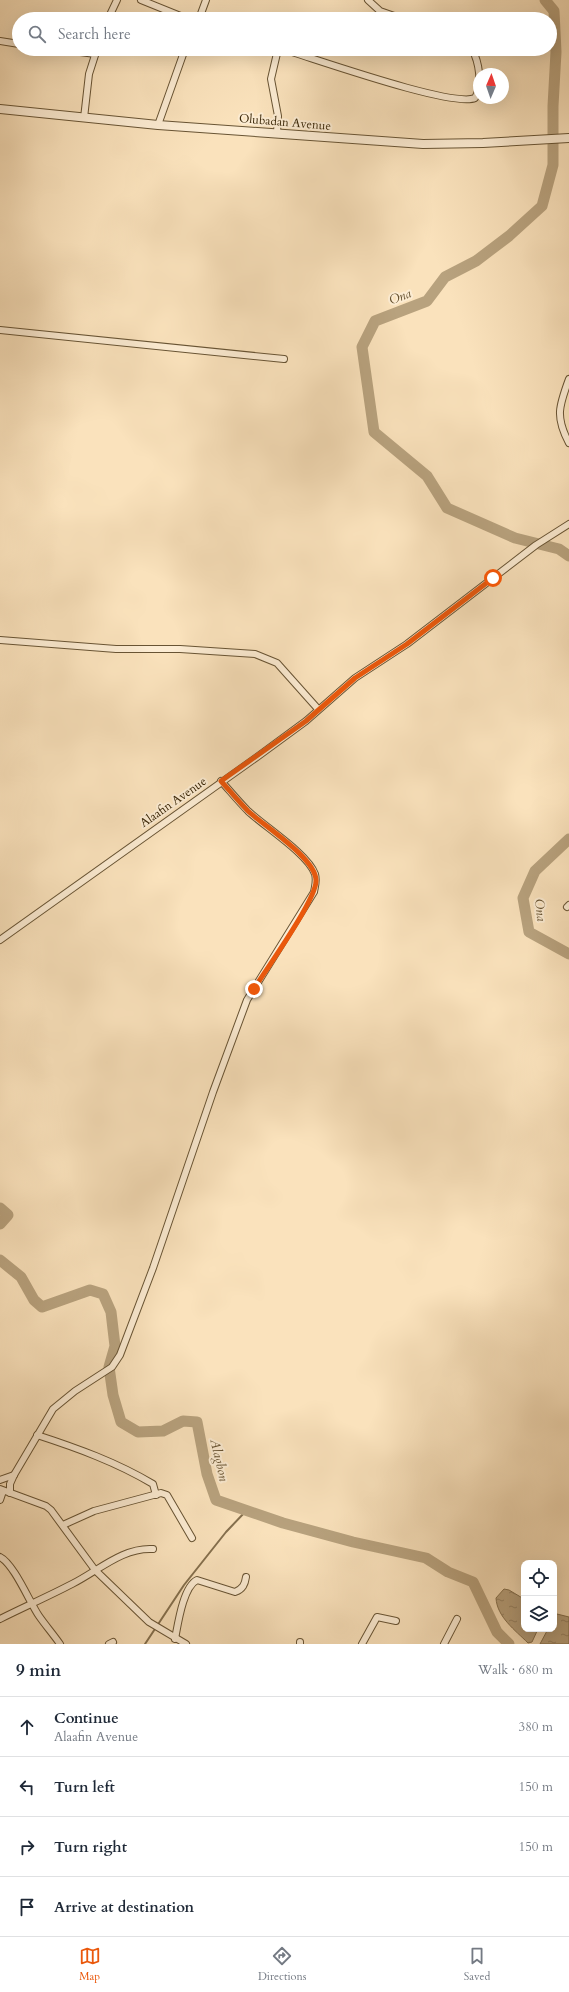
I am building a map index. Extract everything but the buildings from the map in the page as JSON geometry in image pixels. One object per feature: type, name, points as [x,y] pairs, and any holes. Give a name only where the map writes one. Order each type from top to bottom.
[{"type":"street","points":[[111,12],[117,0]]},
{"type":"street","points":[[141,0],[171,12]]},
{"type":"street","points":[[202,12],[206,0]]},
{"type":"street","points":[[368,0],[383,12]]},
{"type":"street","points":[[0,41],[12,43]]},
{"type":"street","points":[[84,118],[89,74],[94,56]]},
{"type":"street","points":[[158,125],[183,56]]},
{"type":"street","points":[[276,56],[271,79],[278,116],[277,133]]},
{"type":"street","points":[[305,56],[412,89],[466,100],[475,98],[478,89],[478,64],[475,56]]},
{"type":"street","name":"Olubadan Avenue","points":[[0,109],[158,125],[423,144],[483,143],[569,138]]},
{"type":"street","points":[[0,330],[284,358]]},
{"type":"street","points":[[569,379],[562,397],[559,420],[569,443]]},
{"type":"street","name":"Alaafin Avenue","points":[[0,940],[221,781],[275,744],[306,721],[355,678],[407,644],[536,545],[569,524]]},
{"type":"street","points":[[0,640],[116,649],[180,649],[255,654],[277,664],[318,709]]},
{"type":"street","points":[[10,1493],[10,1484],[14,1475],[53,1408],[75,1391],[112,1367],[120,1355],[153,1268],[213,1092],[247,1000],[314,892],[316,882],[314,871],[299,853],[248,811],[221,781]]},
{"type":"street","points":[[37,1435],[83,1450],[101,1459],[128,1469],[153,1484],[156,1495]]},
{"type":"street","points":[[0,1480],[14,1475]]},
{"type":"street","points":[[0,1500],[2,1490],[46,1506],[63,1525],[95,1570],[148,1622],[186,1644]]},
{"type":"street","points":[[63,1525],[94,1511],[161,1493],[168,1495],[192,1538]]},
{"type":"street","points":[[0,1619],[73,1584],[95,1570],[133,1551],[153,1549]]},
{"type":"street","points":[[0,1557],[8,1565],[33,1603],[39,1616],[60,1644]]},
{"type":"street","points":[[175,1639],[186,1596],[193,1582],[197,1580],[235,1592],[240,1590],[245,1584],[246,1577]]},
{"type":"street","points":[[362,1644],[377,1617],[396,1621]]},
{"type":"street","points":[[444,1644],[457,1619]]},
{"type":"water","points":[[504,1589],[509,1590],[521,1597],[521,1632],[537,1632],[532,1642],[528,1643],[503,1617],[497,1605],[496,1598]]},
{"type":"water","points":[[557,1614],[569,1617],[569,1644],[540,1644],[546,1632],[557,1632]]},
{"type":"waterway","name":"Ona","points":[[545,0],[554,12]]},
{"type":"waterway","name":"Ona","points":[[556,56],[553,106],[553,165],[542,206],[509,236],[476,261],[445,277],[427,301],[375,321],[362,347],[374,432],[427,476],[447,508],[515,538],[559,549],[569,556]]},
{"type":"waterway","name":"Ona","points":[[569,839],[535,871],[523,898],[529,932],[569,954]]},
{"type":"waterway","name":"Alagbon","points":[[0,1208],[8,1215],[0,1224]]},
{"type":"waterway","name":"Alagbon","points":[[0,1260],[21,1277],[34,1300],[42,1307],[90,1290],[103,1294],[111,1312],[115,1346],[109,1367],[113,1395],[121,1422],[138,1432],[163,1431],[183,1421],[197,1422],[207,1474],[216,1500],[283,1523],[353,1542],[426,1558],[448,1572],[473,1582],[497,1632],[509,1644]]},
{"type":"waterway","points":[[145,1644],[184,1585],[226,1532],[246,1511]]},
{"type":"route","points":[[254,989],[314,892],[316,875],[310,865],[299,853],[248,811],[221,781],[306,721],[355,678],[407,644],[493,578]]}]
